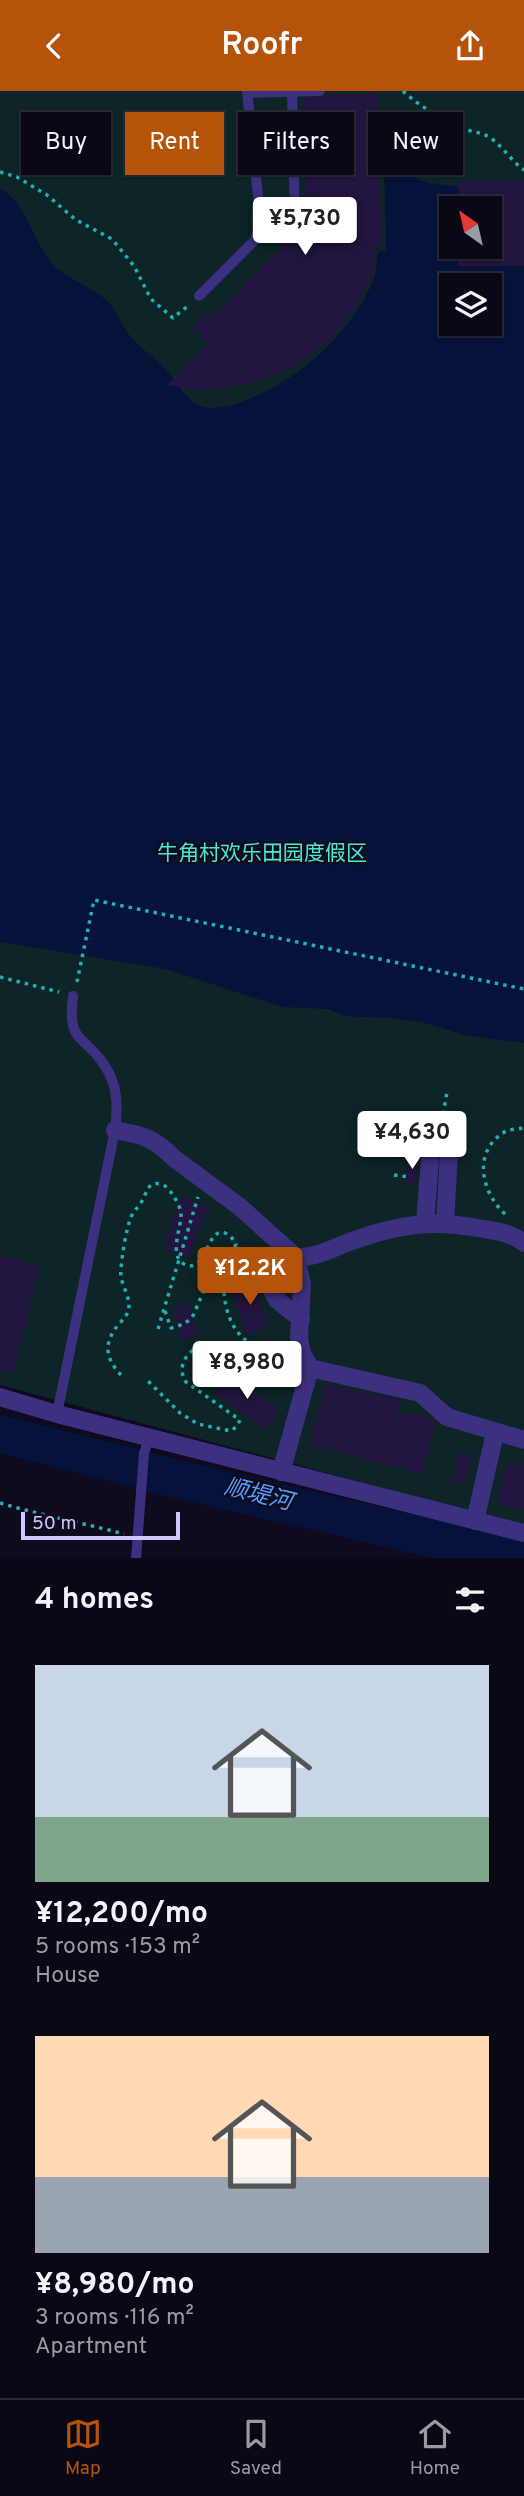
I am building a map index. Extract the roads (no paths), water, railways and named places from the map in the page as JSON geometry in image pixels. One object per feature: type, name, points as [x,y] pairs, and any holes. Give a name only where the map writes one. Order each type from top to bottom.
[{"type":"street","points":[[115,1130],[147,1136],[161,1145],[274,1235],[293,1257],[302,1284],[299,1339],[302,1353],[310,1368],[281,1472]]},
{"type":"street","points":[[425,1223],[432,1133],[450,1134],[444,1223]]},
{"type":"street","points":[[430,1160],[448,1162]]},
{"type":"street","points":[[428,1185],[447,1188]]},
{"type":"street","points":[[293,1257],[308,1258],[381,1231],[425,1223],[444,1223],[501,1232],[517,1237],[524,1243]]},
{"type":"street","points":[[293,1257],[281,1270],[272,1290],[277,1300],[301,1319]]},
{"type":"street","points":[[310,1368],[420,1393],[447,1417],[524,1440]]},
{"type":"street","points":[[0,1397],[147,1445],[281,1472],[524,1533]]},
{"type":"street","points":[[474,1521],[495,1433]]},
{"type":"lane","points":[[292,91],[295,226]]},
{"type":"lane","points":[[199,296],[254,241],[261,224],[247,92],[320,91]]},
{"type":"lane","points":[[57,1415],[118,1104],[107,1069],[81,1041],[72,1026],[73,996]]},
{"type":"lane","points":[[136,1558],[147,1445]]},
{"type":"water","points":[[384,175],[412,175],[424,181],[458,186],[458,196],[439,196],[439,259],[458,259],[458,265],[523,266],[524,227],[524,1043],[464,1035],[422,1022],[344,1016],[328,1009],[282,1007],[166,969],[0,942],[0,188],[22,211],[41,248],[53,264],[106,300],[134,341],[164,367],[191,400],[207,408],[248,399],[309,364],[332,342],[361,304],[374,278],[378,252],[386,250]]},
{"type":"waterway","name":"顺堤河","points":[[0,1434],[185,1481],[516,1558]]},
{"type":"park label","name":"牛角村欢乐田园度假区","points":[[262,854]]}]
